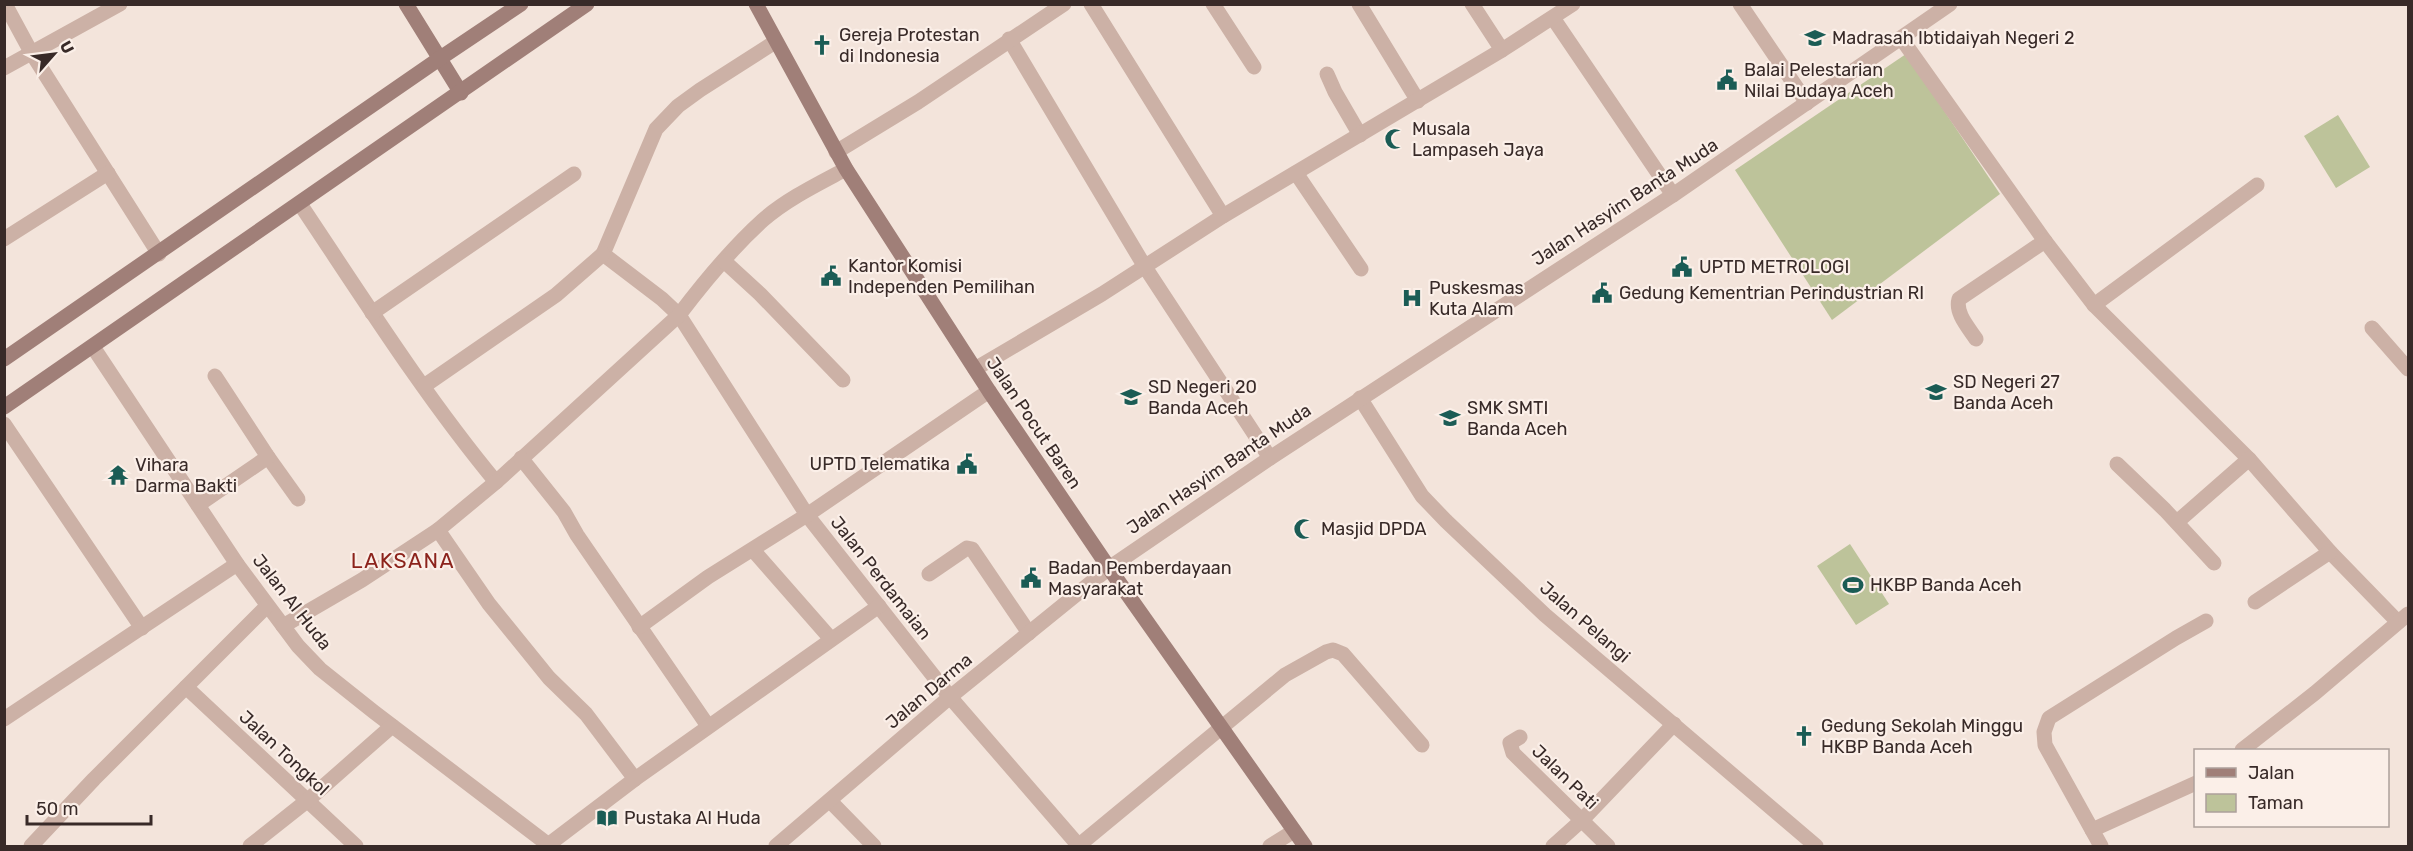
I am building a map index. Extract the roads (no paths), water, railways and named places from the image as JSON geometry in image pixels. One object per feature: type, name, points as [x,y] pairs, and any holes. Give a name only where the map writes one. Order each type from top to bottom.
[{"type":"main road","points":[[406,4],[460,93]]},
{"type":"main road","points":[[4,359],[521,4]]},
{"type":"main road","points":[[4,407],[587,4]]},
{"type":"main road","name":"Jalan Pocut Baren","points":[[756,4],[846,169],[989,391],[1109,568],[1305,846]]},
{"type":"street","points":[[5,4],[31,52],[159,254]]},
{"type":"street","points":[[4,68],[120,4]]},
{"type":"street","points":[[836,152],[927,96],[1064,4]]},
{"type":"street","points":[[1091,4],[1223,216]]},
{"type":"street","points":[[1213,4],[1254,67]]},
{"type":"street","points":[[1359,4],[1418,101]]},
{"type":"street","points":[[1472,4],[1502,50]]},
{"type":"street","points":[[975,369],[1144,267],[1223,216],[1502,50],[1573,4]]},
{"type":"street","points":[[1740,4],[1807,103]]},
{"type":"street","name":"Jalan Hasyim Banta Muda","points":[[1109,568],[1360,398],[1673,195],[1901,38],[1943,6]]},
{"type":"street","points":[[1553,18],[1673,195]]},
{"type":"street","points":[[1901,38],[2045,241],[2094,305],[2249,459],[2330,552],[2403,618],[2316,693],[2243,749]]},
{"type":"street","points":[[1009,39],[1144,267],[1270,458]]},
{"type":"street","points":[[424,386],[556,295],[603,254],[647,145],[656,129],[678,106],[775,42]]},
{"type":"street","points":[[1327,74],[1360,135]]},
{"type":"street","points":[[283,626],[362,580],[438,530],[496,482],[680,315],[703,283],[763,219],[846,169]]},
{"type":"street","points":[[4,238],[108,173]]},
{"type":"street","points":[[1296,173],[1361,268]]},
{"type":"street","points":[[372,313],[574,174]]},
{"type":"street","points":[[2094,305],[2257,185]]},
{"type":"street","points":[[300,204],[372,313],[496,482]]},
{"type":"street","points":[[1976,339],[1963,320],[1958,307],[1959,299],[2045,241]]},
{"type":"street","name":"Jalan Perdamaian","points":[[603,254],[663,299],[680,315],[807,515],[950,697],[1079,846]]},
{"type":"street","points":[[724,261],[760,294],[843,380]]},
{"type":"street","points":[[2372,328],[2409,369]]},
{"type":"street","name":"Jalan Al Huda","points":[[93,346],[266,607],[298,646],[320,669],[549,846]]},
{"type":"street","points":[[215,376],[298,499]]},
{"type":"street","points":[[639,627],[708,577],[807,515],[989,391]]},
{"type":"street","name":"Jalan Pelangi","points":[[1360,398],[1422,496],[1545,615],[1816,846]]},
{"type":"street","points":[[4,424],[142,628]]},
{"type":"street","points":[[198,505],[268,457]]},
{"type":"street","points":[[521,458],[564,512],[577,535],[708,726]]},
{"type":"street","points":[[2177,522],[2249,459]]},
{"type":"street","points":[[2117,464],[2177,522],[2214,563]]},
{"type":"street","points":[[438,530],[489,603],[549,678],[586,714],[635,778]]},
{"type":"street","points":[[929,574],[967,548],[972,549],[1029,633]]},
{"type":"street","points":[[753,550],[831,639]]},
{"type":"street","points":[[2255,602],[2330,552]]},
{"type":"street","points":[[4,719],[237,564]]},
{"type":"street","name":"Jalan Darma","points":[[776,846],[831,802],[950,697],[1109,568]]},
{"type":"street","points":[[549,846],[635,778],[879,606]]},
{"type":"street","points":[[31,846],[94,778],[266,607]]},
{"type":"street","points":[[2101,846],[2045,745],[2044,732],[2049,718],[2206,621]]},
{"type":"street","points":[[1079,846],[1285,675],[1312,658],[1333,650],[1343,654],[1422,745]]},
{"type":"street","name":"Jalan Tongkol","points":[[186,687],[356,846]]},
{"type":"street","points":[[1553,846],[1582,820],[1674,724]]},
{"type":"street","points":[[250,846],[308,800],[392,726]]},
{"type":"street","name":"Jalan Pati","points":[[1520,737],[1510,743],[1513,753],[1608,846]]},
{"type":"street","points":[[2092,830],[2194,784]]},
{"type":"street","points":[[831,802],[874,846]]},
{"type":"street","points":[[1270,846],[1294,831]]},
{"type":"place","name":"Madrasah Ibtidaiyah Negeri 2","points":[[1815,38]]},
{"type":"place","name":"Gereja Protestan di Indonesia","points":[[822,45]]},
{"type":"place","name":"Balai Pelestarian Nilai Budaya Aceh","points":[[1727,80]]},
{"type":"place","name":"Musala Lampaseh Jaya","points":[[1395,139]]},
{"type":"place","name":"UPTD METROLOGI","points":[[1682,267]]},
{"type":"place","name":"Kantor Komisi Independen Pemilihan","points":[[831,276]]},
{"type":"place","name":"Gedung Kementrian Perindustrian RI","points":[[1602,293]]},
{"type":"place","name":"Puskesmas Kuta Alam","points":[[1412,298]]},
{"type":"place","name":"SD Negeri 27 Banda Aceh","points":[[1936,392]]},
{"type":"place","name":"SD Negeri 20 Banda Aceh","points":[[1131,397]]},
{"type":"place","name":"SMK SMTI Banda Aceh","points":[[1450,418]]},
{"type":"place","name":"UPTD Telematika","points":[[967,464]]},
{"type":"place","name":"Vihara Darma Bakti","points":[[118,475]]},
{"type":"place","name":"Masjid DPDA","points":[[1304,529]]},
{"type":"place","name":"Badan Pemberdayaan Masyarakat","points":[[1031,578]]},
{"type":"place","name":"HKBP Banda Aceh","points":[[1853,585]]},
{"type":"place","name":"Gedung Sekolah Minggu HKBP Banda Aceh","points":[[1804,736]]},
{"type":"place","name":"Pustaka Al Huda","points":[[607,818]]},
{"type":"district","name":"LAKSANA","points":[[403,560]]}]
